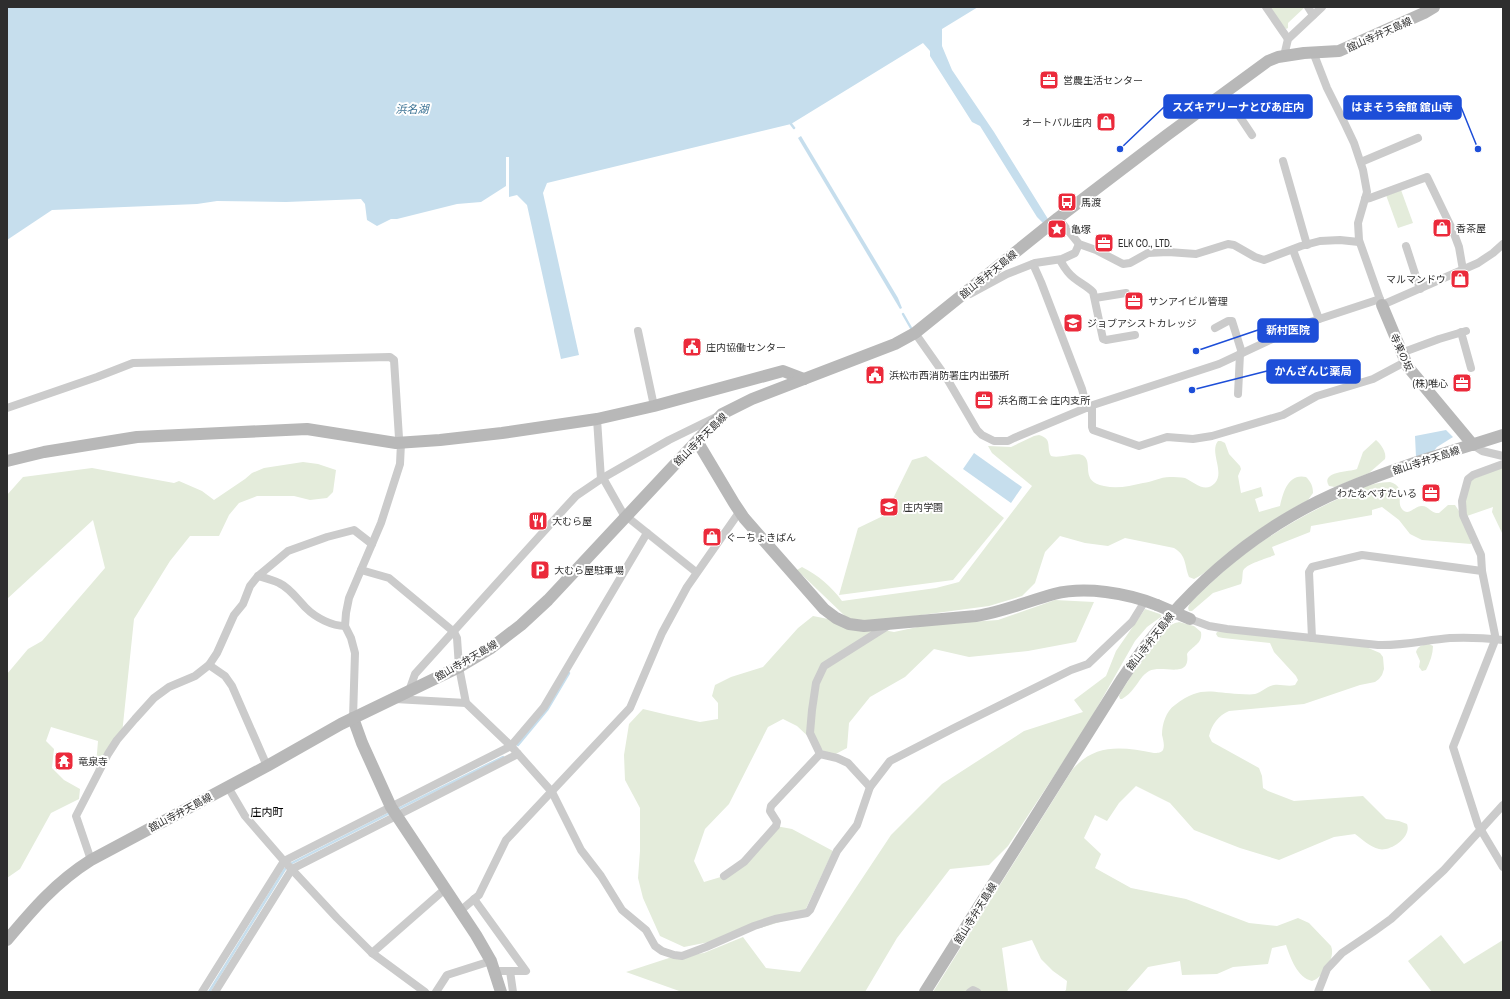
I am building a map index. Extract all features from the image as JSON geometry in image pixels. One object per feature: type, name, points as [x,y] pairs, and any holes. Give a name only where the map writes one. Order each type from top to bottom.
[{"type":"main road","name":"舘山寺弁天島線","points":[[7,940],[52,889],[91,860],[267,766],[353,718],[458,667],[506,637],[535,613],[722,414],[743,403],[895,344],[915,333],[960,297],[994,276],[1058,218],[1268,61],[1284,56],[1313,52],[1332,53],[1346,49],[1434,7]]},
{"type":"main road","name":"寺東の坂","points":[[1381,302],[1403,358],[1412,374],[1444,409],[1473,445]]},
{"type":"main road","points":[[7,462],[44,452],[137,437],[307,429],[401,443],[502,433],[597,419],[654,406],[783,371],[804,379]]},
{"type":"main road","name":"舘山寺弁天島線","points":[[925,992],[1122,679],[1154,634],[1191,592],[1248,544],[1311,505],[1344,489],[1379,476],[1503,435]]},
{"type":"main road","points":[[697,441],[740,511],[830,614],[842,622],[857,625],[890,624],[986,615],[1054,594],[1096,591],[1145,600],[1190,619]]},
{"type":"main road","points":[[353,718],[362,743],[394,812],[476,935],[492,966],[501,992]]},
{"type":"street","points":[[1266,7],[1288,39]]},
{"type":"street","points":[[1308,7],[1313,16]]},
{"type":"street","points":[[1284,56],[1288,39],[1322,7]]},
{"type":"street","name":"寺東の坂","points":[[1313,52],[1326,88],[1345,124],[1361,162],[1366,185],[1365,199],[1358,223],[1359,242],[1381,302]]},
{"type":"street","points":[[1224,93],[1252,135]]},
{"type":"street","points":[[1361,162],[1418,138]]},
{"type":"street","points":[[1283,161],[1307,245]]},
{"type":"street","points":[[1365,199],[1397,189],[1427,177],[1453,231],[1464,270]]},
{"type":"street","points":[[1058,218],[1079,244],[1096,250],[1123,264],[1130,263],[1148,253],[1168,252],[1196,254],[1228,244],[1234,245],[1255,257],[1264,260],[1307,245],[1330,240],[1359,242]]},
{"type":"street","points":[[994,276],[1007,274],[1033,264],[1060,260],[1075,253],[1079,244]]},
{"type":"street","points":[[915,333],[946,377],[977,430],[988,439],[994,441],[1008,441],[1089,407],[1213,366],[1300,326],[1420,289],[1483,260],[1503,244]]},
{"type":"street","points":[[1406,246],[1420,289]]},
{"type":"street","points":[[1293,250],[1319,319]]},
{"type":"street","points":[[1060,260],[1074,279],[1090,289],[1095,298],[1103,339],[1106,340],[1135,335]]},
{"type":"street","points":[[1033,264],[1042,282],[1089,407],[1092,427],[1094,430],[1135,446],[1167,438],[1206,438],[1282,415],[1317,396],[1373,379],[1403,358],[1439,338],[1463,332],[1471,368]]},
{"type":"street","points":[[1095,298],[1126,293]]},
{"type":"street","points":[[1214,328],[1228,321],[1232,321],[1241,354],[1238,394]]},
{"type":"street","points":[[638,331],[654,406]]},
{"type":"street","points":[[7,408],[133,363],[390,357],[394,360],[399,438],[401,443],[400,464],[381,523],[349,598],[345,626],[351,638],[355,653],[353,718]]},
{"type":"street","points":[[409,691],[415,674],[570,502],[602,479],[669,440],[722,414]]},
{"type":"street","points":[[597,419],[602,479],[626,517],[696,572]]},
{"type":"street","points":[[1473,445],[1482,451],[1503,456]]},
{"type":"street","points":[[1503,464],[1473,475],[1468,479],[1462,501],[1463,515],[1481,555],[1482,571],[1494,643],[1453,747],[1480,828],[1503,867]]},
{"type":"street","points":[[460,911],[479,895],[506,840],[630,708],[662,634],[696,572],[740,511]]},
{"type":"street","points":[[91,860],[76,816],[108,754],[117,740],[154,698],[169,687],[195,676],[208,665],[217,653],[234,615],[243,604],[250,586],[258,576],[288,551],[327,537],[354,530],[372,544]]},
{"type":"street","points":[[215,992],[292,869],[511,746],[544,707],[647,533]]},
{"type":"street","points":[[1312,638],[1309,572],[1312,567],[1362,555],[1482,571]]},
{"type":"street","points":[[361,570],[389,578],[454,632],[457,638],[458,667],[466,703],[511,746],[552,792],[581,850],[601,876],[622,910],[646,930],[655,946],[662,951],[682,956],[754,926],[808,913],[837,851],[857,825],[870,787],[890,761],[1064,674],[1088,664],[1132,622],[1145,600]]},
{"type":"street","points":[[258,576],[280,583],[308,610],[324,621],[336,626],[345,626]]},
{"type":"street","points":[[1190,619],[1210,626],[1227,629],[1389,645],[1451,638],[1503,640]]},
{"type":"street","points":[[820,754],[810,733],[816,683],[824,666],[890,624]]},
{"type":"street","points":[[208,665],[225,676],[232,686],[267,766]]},
{"type":"street","points":[[392,699],[466,703]]},
{"type":"street","points":[[202,992],[284,861],[518,754]]},
{"type":"street","points":[[820,754],[837,758],[848,763],[870,787]]},
{"type":"street","points":[[724,876],[744,862],[776,826],[777,822],[770,811],[771,806],[820,754]]},
{"type":"street","points":[[228,787],[245,816],[336,918],[372,953],[425,992]]},
{"type":"street","points":[[1318,992],[1327,969],[1342,953],[1391,919],[1444,870],[1480,828],[1503,805]]},
{"type":"street","points":[[372,953],[445,889]]},
{"type":"street","points":[[436,992],[447,975],[492,966],[510,971],[526,971],[474,899]]},
{"type":"street","points":[[510,971],[513,992]]},
{"type":"street","points":[[970,992],[973,990],[977,992]]},
{"type":"green space","points":[[1268,7],[1305,7],[1288,23],[1288,28],[1286,29]]},
{"type":"green space","points":[[1401,190],[1413,223],[1398,228],[1386,195]]},
{"type":"green space","points":[[1039,435],[1048,441],[1051,456],[1059,457],[1078,454],[1084,456],[1088,463],[1089,477],[1097,484],[1104,486],[1124,487],[1163,478],[1180,477],[1203,487],[1211,486],[1218,478],[1215,451],[1218,441],[1221,441],[1225,443],[1229,454],[1240,466],[1241,469],[1238,476],[1241,493],[1261,487],[1263,496],[1255,499],[1259,512],[1280,506],[1287,485],[1295,478],[1306,477],[1313,488],[1313,493],[1308,500],[1252,534],[1204,573],[1194,579],[1189,577],[1183,557],[1174,548],[1125,538],[1108,546],[1085,543],[1060,536],[1045,552],[1035,583],[1022,596],[989,606],[861,623],[846,617],[797,570],[802,567],[814,574],[829,586],[842,601],[936,588],[959,582],[1032,486],[992,453],[988,446],[1011,447]]},
{"type":"green space","points":[[1376,440],[1383,449],[1385,459],[1369,473],[1335,487],[1329,486],[1327,481],[1332,475],[1357,469],[1363,452]]},
{"type":"green space","points":[[926,456],[1004,518],[953,580],[839,595],[858,528],[885,515],[912,460]]},
{"type":"green space","points":[[303,462],[318,464],[336,470],[333,492],[327,498],[310,500],[294,496],[257,496],[239,503],[229,515],[219,536],[190,536],[170,561],[134,619],[122,734],[95,777],[98,741],[51,727],[46,741],[54,749],[52,768],[64,780],[80,789],[79,799],[51,813],[20,869],[7,878],[7,674],[28,649],[42,641],[105,568],[93,520],[7,599],[7,495],[23,477],[92,468],[174,483],[179,481],[202,491],[214,500],[252,473],[264,468]]},
{"type":"green space","points":[[1503,467],[1503,535],[1492,512],[1493,507],[1467,516],[1464,510],[1470,480]]},
{"type":"green space","points":[[1390,482],[1399,488],[1401,508],[1406,512],[1420,506],[1424,506],[1436,513],[1439,513],[1448,505],[1455,505],[1472,541],[1471,544],[1422,540],[1410,534],[1399,520],[1382,507],[1372,510],[1372,515],[1311,526],[1310,532],[1272,547],[1275,555],[1245,568],[1243,571],[1241,584],[1213,593],[1192,611],[1189,611],[1188,608],[1190,603],[1219,576],[1236,561],[1278,531],[1356,490],[1369,485]]},
{"type":"green space","points":[[1055,600],[1094,602],[1076,642],[1028,651],[969,657],[934,649],[905,677],[870,697],[849,723],[847,748],[830,757],[797,726],[783,719],[768,727],[729,804],[705,829],[694,861],[704,882],[724,876],[776,826],[792,829],[833,851],[803,915],[724,939],[684,947],[660,936],[643,898],[638,878],[640,851],[640,808],[625,780],[624,755],[629,724],[643,709],[700,722],[718,719],[718,703],[712,696],[715,685],[731,677],[763,667],[798,628],[813,616],[894,632],[927,625],[998,620]]},
{"type":"green space","points":[[1145,609],[1162,616],[1147,627],[1135,641],[1086,727],[1008,846],[989,865],[950,869],[897,938],[865,992],[682,992],[626,972],[669,958],[704,953],[743,937],[766,968],[800,972],[891,835],[942,784],[1024,731],[1083,712],[1074,700],[1106,676],[1116,651]]},
{"type":"green space","points":[[1179,622],[1194,626],[1201,632],[1199,642],[1187,654],[1187,662],[1185,667],[1175,670],[1155,669],[1149,671],[1142,677],[1129,694],[1120,699],[1119,696],[1121,692],[1149,650],[1169,627]]},
{"type":"green space","points":[[1220,631],[1366,647],[1380,653],[1383,657],[1384,669],[1382,675],[1375,682],[1360,685],[1304,704],[1229,711],[1216,721],[1209,736],[1212,742],[1259,768],[1262,776],[1263,788],[1268,791],[1294,801],[1363,796],[1386,819],[1407,824],[1408,829],[1406,834],[1394,846],[1384,849],[1372,847],[1355,834],[1334,837],[1279,860],[1240,848],[1194,830],[1170,803],[1136,786],[1119,803],[1107,821],[1095,815],[1084,838],[1101,854],[1095,868],[1131,888],[1186,899],[1249,923],[1277,926],[1298,918],[1309,923],[1331,946],[1332,956],[1324,972],[1312,981],[1302,976],[1295,967],[1286,945],[1272,948],[1268,964],[1233,967],[1217,974],[1182,975],[1180,961],[1148,967],[1126,992],[1064,992],[1066,990],[1067,981],[1053,971],[1041,959],[1032,940],[1002,948],[1008,992],[933,992],[1072,770],[1081,761],[1090,755],[1110,749],[1131,749],[1154,753],[1161,752],[1164,747],[1162,735],[1167,714],[1175,705],[1199,692],[1253,694],[1274,685],[1295,685],[1298,680],[1296,676],[1274,652],[1270,643],[1218,637],[1216,634]]},
{"type":"green space","points":[[1429,644],[1433,646],[1432,655],[1426,670],[1422,671],[1419,667],[1420,661],[1416,652],[1419,647]]},
{"type":"green space","points":[[1441,935],[1464,964],[1503,940],[1503,992],[1432,992],[1408,961]]},
{"type":"water","name":"浜名湖","points":[[7,7],[978,7],[942,29],[942,46],[952,70],[994,132],[1048,219],[1043,223],[1037,217],[980,126],[972,122],[930,56],[930,51],[923,43],[791,124],[547,183],[543,193],[579,355],[561,359],[527,205],[517,195],[509,197],[509,157],[506,157],[506,186],[481,202],[457,204],[397,219],[391,219],[377,226],[367,220],[365,204],[361,199],[286,202],[217,201],[197,204],[52,210],[7,240]]},
{"type":"water","points":[[801,136],[898,298],[902,308],[900,309],[798,138]]},
{"type":"water","points":[[1446,430],[1453,437],[1437,447],[1433,452],[1416,457],[1415,436]]},
{"type":"water","points":[[974,453],[1022,487],[1011,503],[963,469]]},
{"type":"waterway","points":[[791,124],[794,128]]},
{"type":"waterway","points":[[903,314],[911,328]]},
{"type":"waterway","points":[[518,745],[547,710],[569,673]]},
{"type":"waterway","points":[[396,810],[503,757]]},
{"type":"waterway","points":[[292,863],[390,813]]},
{"type":"waterway","points":[[209,992],[285,869]]},
{"type":"place","name":"営農生活センター","points":[[1049,80]]},
{"type":"place","name":"オートパル庄内","points":[[1106,122]]},
{"type":"place","name":"スズキアリーナとぴあ庄内","points":[[1120,149]]},
{"type":"place","name":"はまそう会館 舘山寺","points":[[1478,149]]},
{"type":"place","name":"馬渡","points":[[1067,202]]},
{"type":"place","name":"香茶屋","points":[[1442,228]]},
{"type":"place","name":"亀塚","points":[[1057,229]]},
{"type":"place","name":"ELK CO., LTD.","points":[[1104,243]]},
{"type":"place","name":"マルマンドウ","points":[[1460,279]]},
{"type":"place","name":"サンアイビル管理","points":[[1134,301]]},
{"type":"place","name":"ジョブアシストカレッジ","points":[[1073,323]]},
{"type":"place","name":"庄内協働センター","points":[[692,347]]},
{"type":"place","name":"新村医院","points":[[1196,351]]},
{"type":"place","name":"浜松市西消防署庄内出張所","points":[[875,375]]},
{"type":"place","name":"(株)唯心","points":[[1462,383]]},
{"type":"place","name":"かんざんじ薬局","points":[[1192,390]]},
{"type":"place","name":"浜名商工会 庄内支所","points":[[984,400]]},
{"type":"place","name":"わたなべすたいる","points":[[1431,493]]},
{"type":"place","name":"庄内学園","points":[[889,507]]},
{"type":"place","name":"大むら屋","points":[[538,521]]},
{"type":"place","name":"ぐーちょきぱん","points":[[712,537]]},
{"type":"place","name":"大むら屋駐車場","points":[[540,570]]},
{"type":"place","name":"竜泉寺","points":[[64,761]]},
{"type":"district","name":"庄内町","points":[[267,812]]}]
